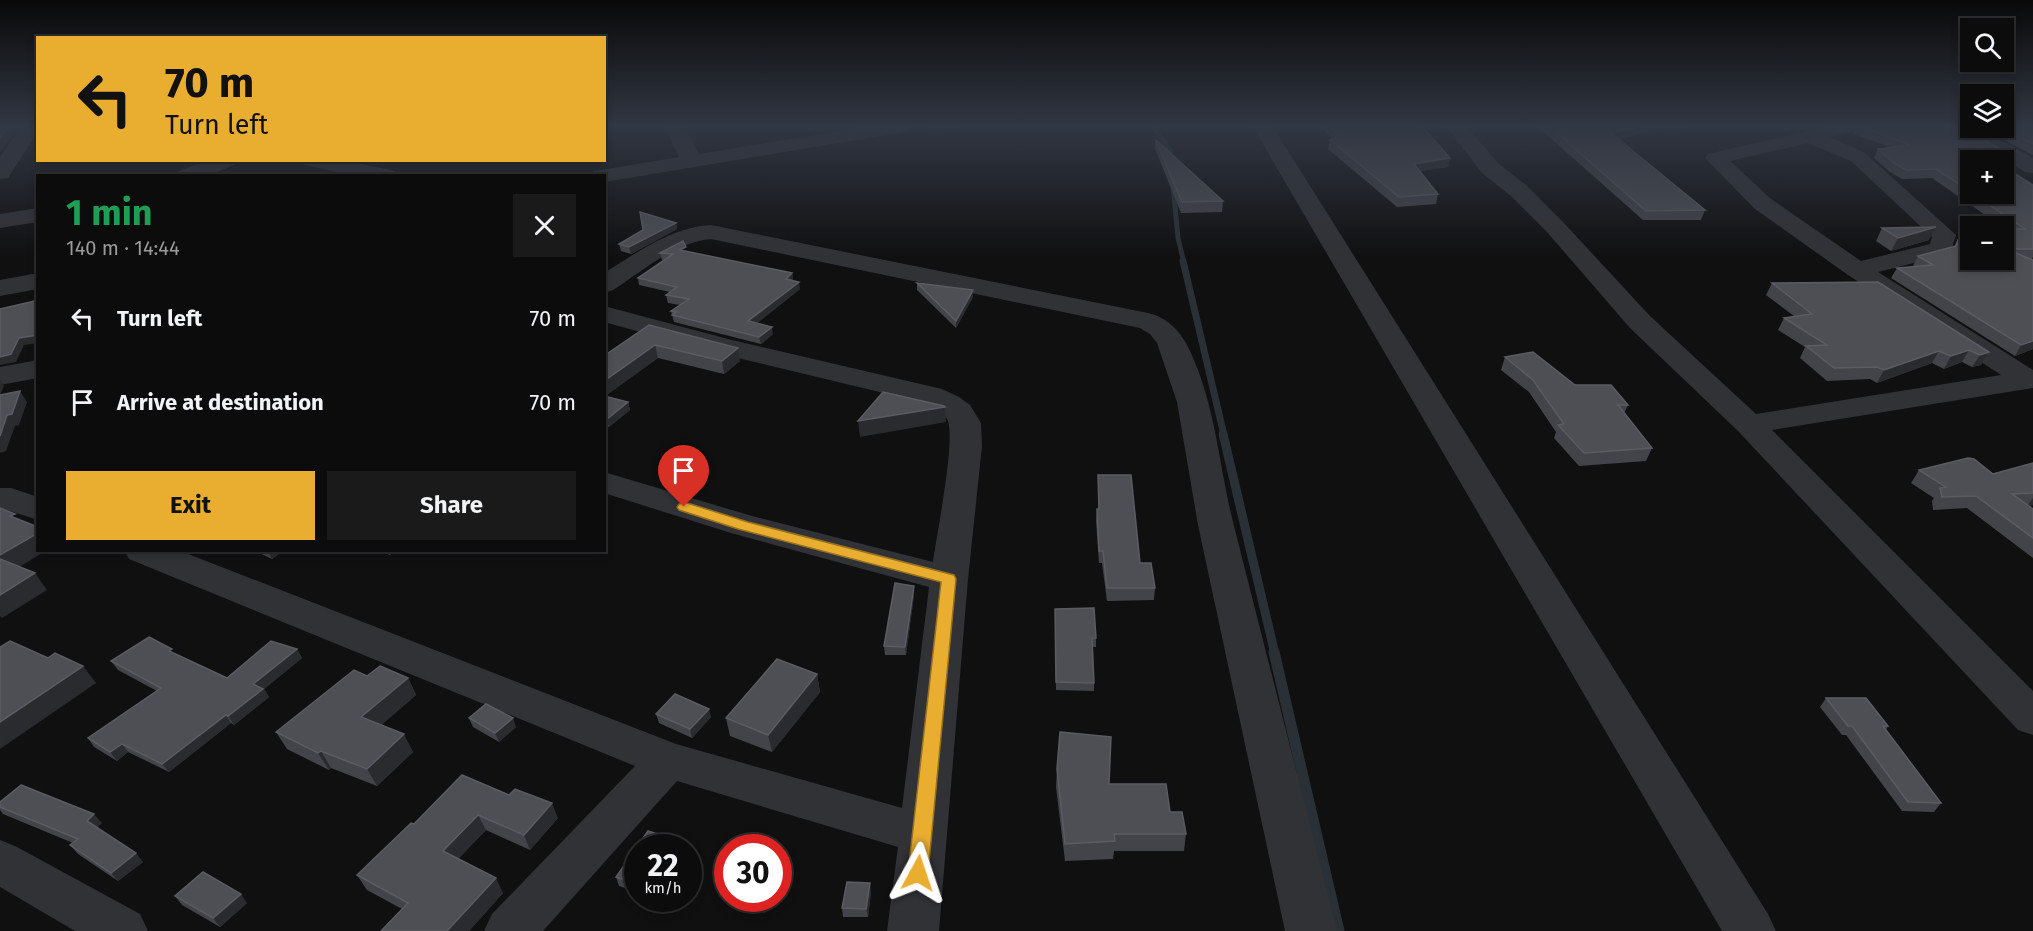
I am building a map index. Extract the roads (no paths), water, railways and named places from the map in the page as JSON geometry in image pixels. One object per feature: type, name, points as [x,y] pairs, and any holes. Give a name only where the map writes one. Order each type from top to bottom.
[{"type":"street","points":[[606,175],[635,170]]},
{"type":"street","points":[[1289,170],[1750,931]]},
{"type":"street","points":[[1493,170],[1519,191],[1556,227],[1640,322],[1749,424],[2033,718]]},
{"type":"street","points":[[1728,170],[1763,204],[1857,270],[2031,380]]},
{"type":"street","points":[[1857,270],[1941,249],[1944,235],[1873,170]]},
{"type":"street","points":[[0,221],[36,215]]},
{"type":"street","points":[[606,284],[684,236],[711,231],[1148,321],[1164,330],[1181,364],[1199,422],[1207,486],[1311,931]]},
{"type":"street","points":[[0,288],[36,281]]},
{"type":"street","points":[[606,315],[727,347],[910,389],[948,403],[959,412],[965,423],[966,446],[921,834],[913,931]]},
{"type":"street","points":[[0,376],[36,369]]},
{"type":"street","points":[[1749,424],[2031,380]]},
{"type":"street","points":[[606,483],[743,525],[949,579]]},
{"type":"street","points":[[0,499],[11,498],[36,508]]},
{"type":"street","points":[[147,552],[668,760],[921,834]]},
{"type":"street","points":[[510,931],[668,760]]},
{"type":"street","points":[[0,862],[122,931]]},
{"type":"waterway","points":[[1173,185],[1178,238],[1184,263]]},
{"type":"waterway","points":[[1183,261],[1224,435]]},
{"type":"waterway","points":[[1223,434],[1275,654]]},
{"type":"waterway","points":[[1274,652],[1339,931]]}]
